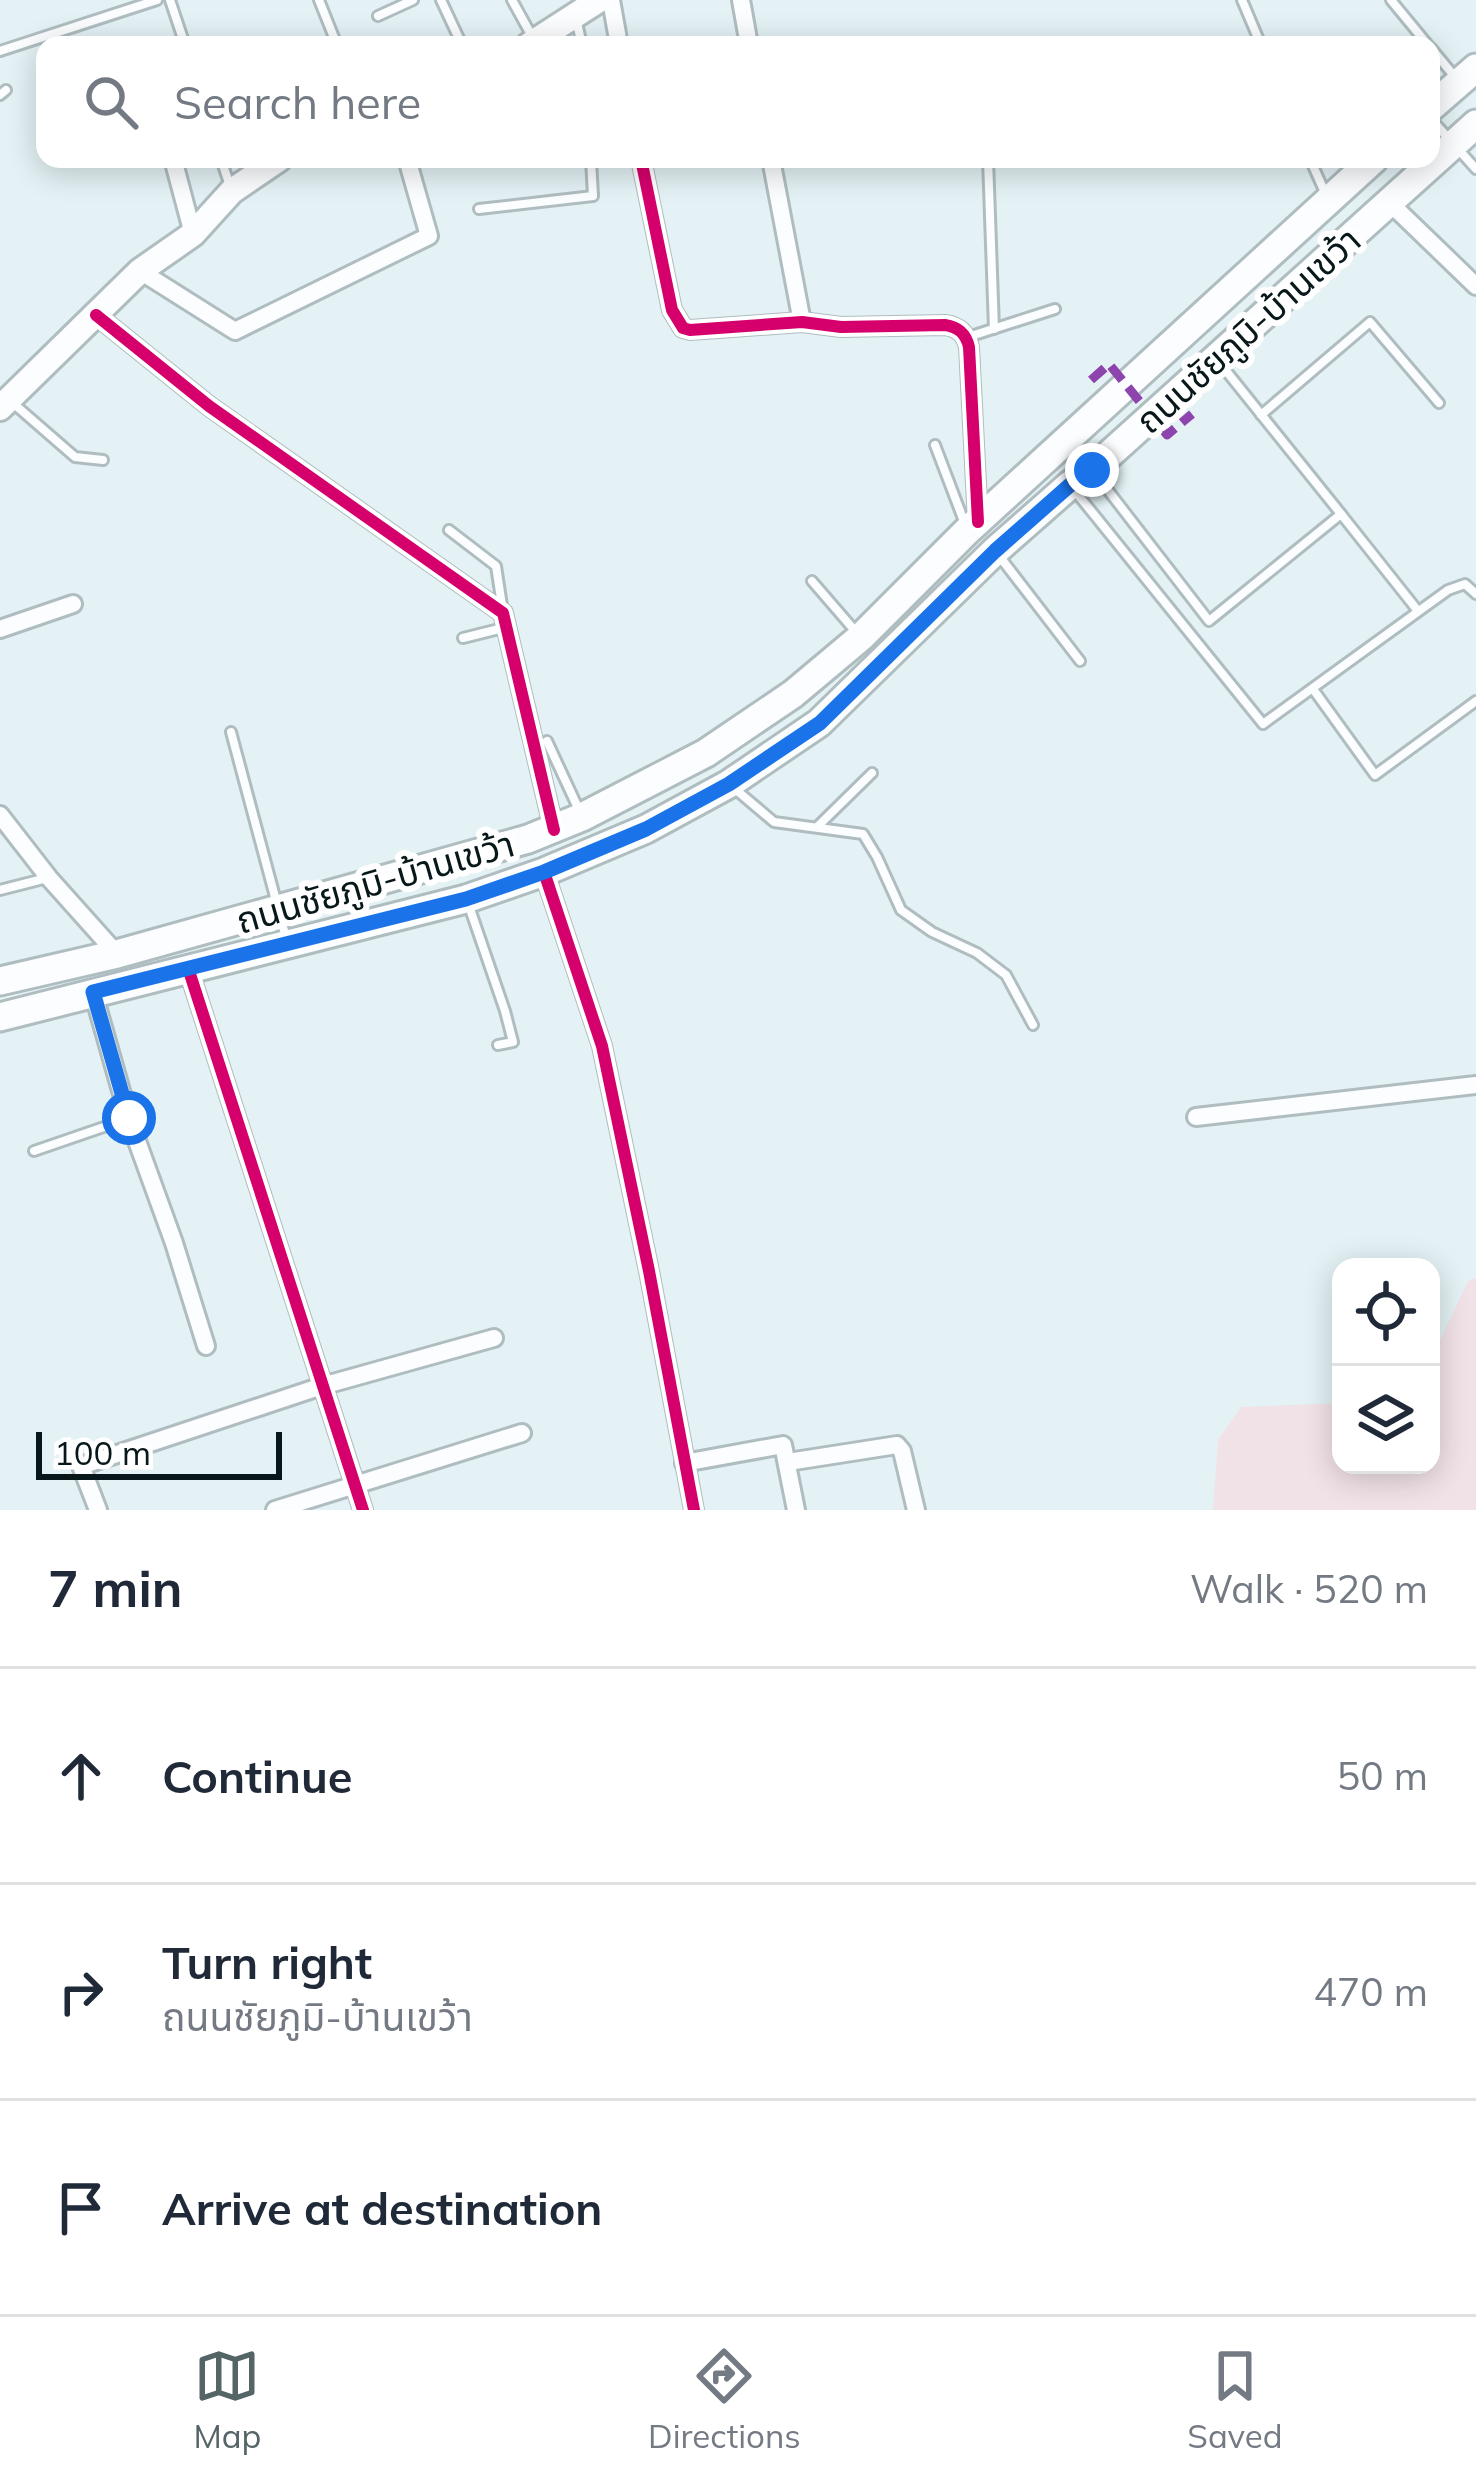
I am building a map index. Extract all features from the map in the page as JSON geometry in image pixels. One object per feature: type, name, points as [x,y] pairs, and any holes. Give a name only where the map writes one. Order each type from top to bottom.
[{"type":"main road","points":[[1440,99],[1468,76]]},
{"type":"main road","name":"ถนนชัยภูมิ-บ้านเขว้า","points":[[1440,156],[1476,124]]},
{"type":"main road","name":"ถนนชัยภูมิ-บ้านเขว้า","points":[[0,981],[279,910],[554,830],[706,753],[793,694],[861,637],[973,527],[1364,168]]},
{"type":"main road","name":"ถนนชัยภูมิ-บ้านเขว้า","points":[[0,1017],[466,899],[646,829],[729,784],[820,723],[995,551],[1427,168]]},
{"type":"street","points":[[542,36],[599,0]]},
{"type":"street","points":[[611,0],[618,36]]},
{"type":"street","points":[[741,0],[747,36]]},
{"type":"street","points":[[174,168],[193,235]]},
{"type":"street","points":[[4,403],[140,271],[193,235],[232,191],[266,168]]},
{"type":"street","points":[[140,271],[235,331],[429,236],[410,168]]},
{"type":"street","points":[[643,168],[672,310],[683,328],[802,322],[841,327],[945,325],[967,338],[973,527]]},
{"type":"street","points":[[773,168],[802,322]]},
{"type":"street","points":[[1390,202],[1476,286]]},
{"type":"street","points":[[97,315],[209,406],[505,620],[554,830]]},
{"type":"street","points":[[0,629],[73,604]]},
{"type":"street","points":[[0,815],[117,954]]},
{"type":"street","points":[[544,872],[602,1046],[694,1510]]},
{"type":"street","points":[[189,970],[363,1510]]},
{"type":"street","points":[[93,992],[129,1118],[206,1346]]},
{"type":"street","points":[[1196,1117],[1476,1084]]},
{"type":"street","points":[[98,1510],[81,1466],[322,1386],[494,1338]]},
{"type":"street","points":[[275,1510],[522,1433]]},
{"type":"street","points":[[684,1463],[783,1445],[796,1510]]},
{"type":"street","points":[[788,1462],[897,1445],[916,1510]]},
{"type":"lane","points":[[46,36],[157,0]]},
{"type":"lane","points":[[170,0],[182,36]]},
{"type":"lane","points":[[319,0],[333,36]]},
{"type":"lane","points":[[378,16],[412,0]]},
{"type":"lane","points":[[441,0],[458,36]]},
{"type":"lane","points":[[512,0],[529,36]]},
{"type":"lane","points":[[1242,0],[1257,36]]},
{"type":"lane","points":[[1391,0],[1421,36]]},
{"type":"lane","points":[[574,14],[580,36]]},
{"type":"lane","points":[[0,51],[36,39]]},
{"type":"lane","points":[[1440,55],[1468,76]]},
{"type":"lane","points":[[1440,129],[1476,170]]},
{"type":"lane","points":[[224,168],[232,191]]},
{"type":"lane","points":[[479,209],[592,196],[591,168]]},
{"type":"lane","points":[[988,168],[994,329]]},
{"type":"lane","points":[[1314,168],[1328,202]]},
{"type":"lane","points":[[967,338],[1055,309]]},
{"type":"lane","points":[[1261,416],[1370,322],[1439,403]]},
{"type":"lane","points":[[1215,357],[1418,611]]},
{"type":"lane","points":[[4,403],[75,457],[103,460]]},
{"type":"lane","points":[[935,446],[973,527]]},
{"type":"lane","points":[[1081,477],[1209,621],[1341,514]]},
{"type":"lane","points":[[1081,477],[1263,724],[1448,590],[1465,584],[1476,594]]},
{"type":"lane","points":[[449,530],[496,566],[505,620],[463,638]]},
{"type":"lane","points":[[995,551],[1080,661]]},
{"type":"lane","points":[[812,581],[861,637]]},
{"type":"lane","points":[[1312,688],[1376,775],[1476,701]]},
{"type":"lane","points":[[232,732],[287,945]]},
{"type":"lane","points":[[548,741],[582,817]]},
{"type":"lane","points":[[816,828],[872,773]]},
{"type":"lane","points":[[729,784],[773,822],[862,834],[901,910],[1006,975],[1033,1025]]},
{"type":"lane","points":[[0,890],[49,878]]},
{"type":"lane","points":[[466,899],[513,1042],[498,1045]]},
{"type":"lane","points":[[34,1151],[129,1118]]},
{"type":"shaded area","points":[[1476,1278],[1476,1510],[1213,1510],[1218,1440],[1241,1407],[1332,1403],[1332,1474],[1440,1474],[1440,1340],[1468,1281]]},
{"type":"marked path","points":[[1091,380],[1109,364],[1167,435],[1192,414]]},
{"type":"cycle path","points":[[643,168],[672,310],[683,328],[802,322],[841,327],[945,325],[961,332],[969,347],[978,522]]},
{"type":"cycle path","points":[[96,315],[209,406],[503,613],[554,830]]},
{"type":"cycle path","points":[[544,872],[602,1046],[694,1510]]},
{"type":"cycle path","points":[[189,971],[363,1510]]},
{"type":"route","points":[[129,1118],[93,992],[466,899],[646,829],[729,784],[820,723],[995,551],[1092,470]]}]
